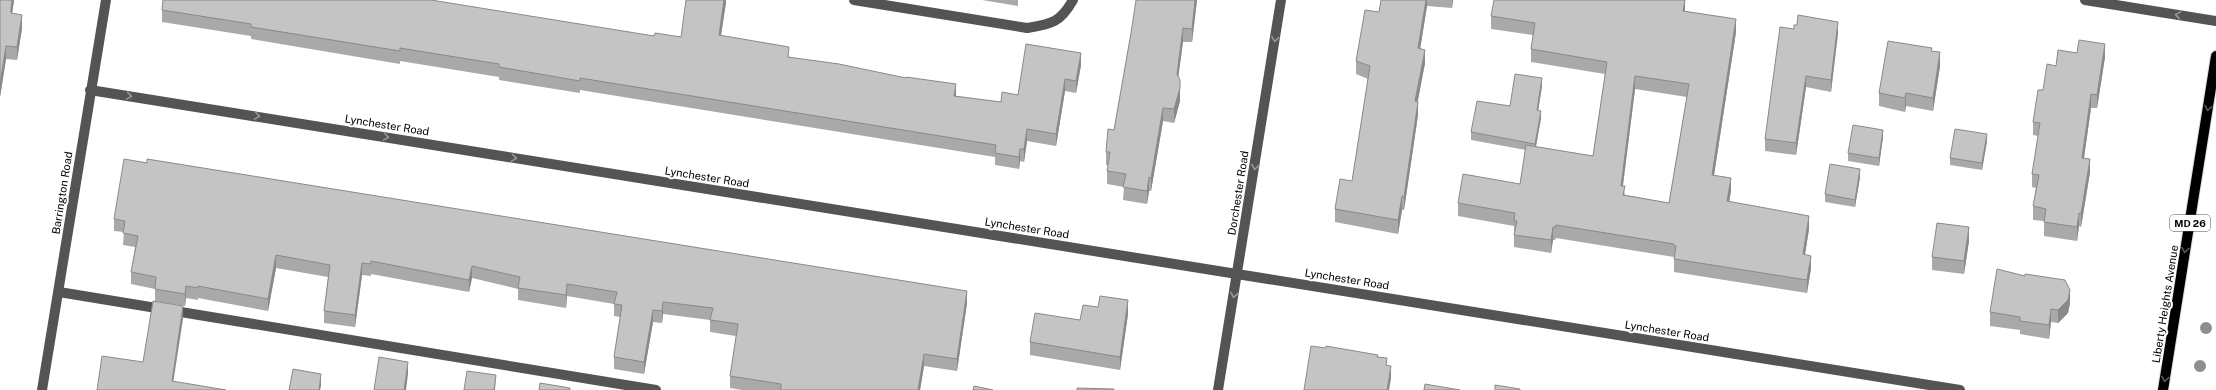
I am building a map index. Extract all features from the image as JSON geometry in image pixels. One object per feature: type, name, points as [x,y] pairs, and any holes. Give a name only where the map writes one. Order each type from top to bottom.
[{"type":"main road","name":"Liberty Heights Avenue","points":[[2163,390],[2216,56]]},
{"type":"street","name":"Barrington Road","points":[[42,390],[59,292],[90,90],[106,0]]},
{"type":"street","points":[[854,0],[1027,28],[1050,24],[1065,14],[1073,0]]},
{"type":"street","name":"Dorchester Road","points":[[1218,390],[1282,0]]},
{"type":"street","points":[[2085,0],[2216,21]]},
{"type":"street","name":"Lynchester Road","points":[[90,90],[1960,390]]},
{"type":"street","points":[[59,292],[656,390]]},
{"type":"building","points":[[0,0],[12,0],[11,13],[22,15],[17,47],[6,46],[0,84]]},
{"type":"building","points":[[163,0],[431,0],[654,36],[655,33],[681,37],[686,0],[724,0],[719,35],[789,47],[788,57],[839,64],[906,78],[956,84],[954,96],[1001,102],[1002,92],[1018,95],[1026,44],[1081,53],[1076,81],[1065,79],[1056,134],[1027,129],[1024,149],[1020,149],[1019,157],[995,153],[996,145],[580,78],[580,81],[499,67],[499,64],[400,48],[400,51],[251,27],[251,24],[162,10]]},
{"type":"building","points":[[1136,0],[1195,0],[1192,29],[1183,28],[1177,74],[1180,80],[1180,88],[1174,109],[1163,108],[1151,178],[1149,177],[1147,191],[1123,187],[1126,174],[1107,171],[1110,152],[1106,152],[1108,129],[1114,130]]},
{"type":"building","points":[[1381,0],[1426,0],[1418,48],[1425,50],[1415,101],[1418,102],[1404,197],[1402,196],[1398,220],[1335,209],[1340,179],[1352,181],[1370,66],[1356,61],[1365,10],[1379,12]]},
{"type":"building","points":[[1494,0],[1685,0],[1683,11],[1736,19],[1712,175],[1731,178],[1727,201],[1809,216],[1803,254],[1811,256],[1807,280],[1674,259],[1676,246],[1674,246],[1674,244],[1556,225],[1553,227],[1551,240],[1514,235],[1517,221],[1514,221],[1515,213],[1458,203],[1463,174],[1520,184],[1526,145],[1593,156],[1607,62],[1531,49],[1535,23],[1491,16]],"holes":[[[1635,76],[1689,84],[1669,203],[1623,195],[1625,186],[1621,186]]]},
{"type":"building","points":[[1798,15],[1838,22],[1831,80],[1806,76],[1796,143],[1765,139],[1780,27],[1794,29],[1794,25],[1797,25]]},
{"type":"building","points":[[2079,40],[2105,44],[2097,95],[2091,94],[2082,158],[2090,159],[2081,214],[2079,213],[2077,227],[2044,222],[2046,209],[2033,206],[2039,175],[2032,174],[2040,123],[2033,122],[2038,90],[2043,90],[2047,64],[2056,66],[2058,50],[2077,53]]},
{"type":"building","points":[[1888,41],[1932,48],[1931,51],[1940,52],[1933,98],[1906,93],[1905,98],[1879,93]]},
{"type":"building","points":[[1515,74],[1542,78],[1537,110],[1541,111],[1535,144],[1471,132],[1477,101],[1510,106]]},
{"type":"building","points":[[1853,125],[1883,130],[1879,158],[1848,153]]},
{"type":"building","points":[[1955,129],[1987,134],[1982,163],[1950,158]]},
{"type":"building","points":[[124,159],[147,163],[147,159],[967,291],[957,359],[924,354],[918,390],[781,390],[781,384],[730,376],[738,324],[710,320],[713,308],[663,302],[662,311],[653,310],[644,362],[614,357],[622,305],[614,304],[617,292],[567,284],[566,295],[518,288],[520,277],[472,266],[469,280],[371,261],[371,264],[362,263],[355,315],[324,311],[330,265],[276,255],[268,299],[198,286],[198,288],[186,286],[185,294],[155,289],[156,277],[131,272],[138,236],[123,233],[125,221],[114,219]]},
{"type":"building","points":[[1830,164],[1860,169],[1855,200],[1825,194]]},
{"type":"building","points":[[1937,223],[1969,227],[1964,261],[1932,257]]},
{"type":"building","points":[[1997,269],[2025,276],[2025,274],[2065,280],[2070,290],[2068,300],[2058,310],[2051,309],[2049,325],[2020,321],[2020,317],[1990,312]]},
{"type":"building","points":[[1100,296],[1128,300],[1120,357],[1030,342],[1035,313],[1080,320],[1083,305],[1098,307]]},
{"type":"building","points":[[153,301],[183,306],[172,381],[226,390],[97,390],[102,356],[143,362]]},
{"type":"building","points":[[1311,346],[1326,348],[1326,346],[1378,355],[1377,357],[1387,358],[1386,365],[1391,366],[1387,390],[1304,390]]},
{"type":"building","points":[[379,357],[408,362],[404,390],[374,390]]},
{"type":"building","points":[[293,369],[321,374],[319,390],[289,390]]},
{"type":"building","points":[[467,371],[496,375],[494,390],[464,390]]},
{"type":"building","points":[[540,383],[570,388],[570,390],[539,390]]},
{"type":"building","points":[[1425,384],[1460,390],[1424,390]]},
{"type":"building","points":[[1495,385],[1520,389],[1520,390],[1495,390]]},
{"type":"building","points":[[974,386],[993,390],[973,390]]},
{"type":"building","points":[[1077,388],[1114,389],[1114,390],[1077,390]]}]
